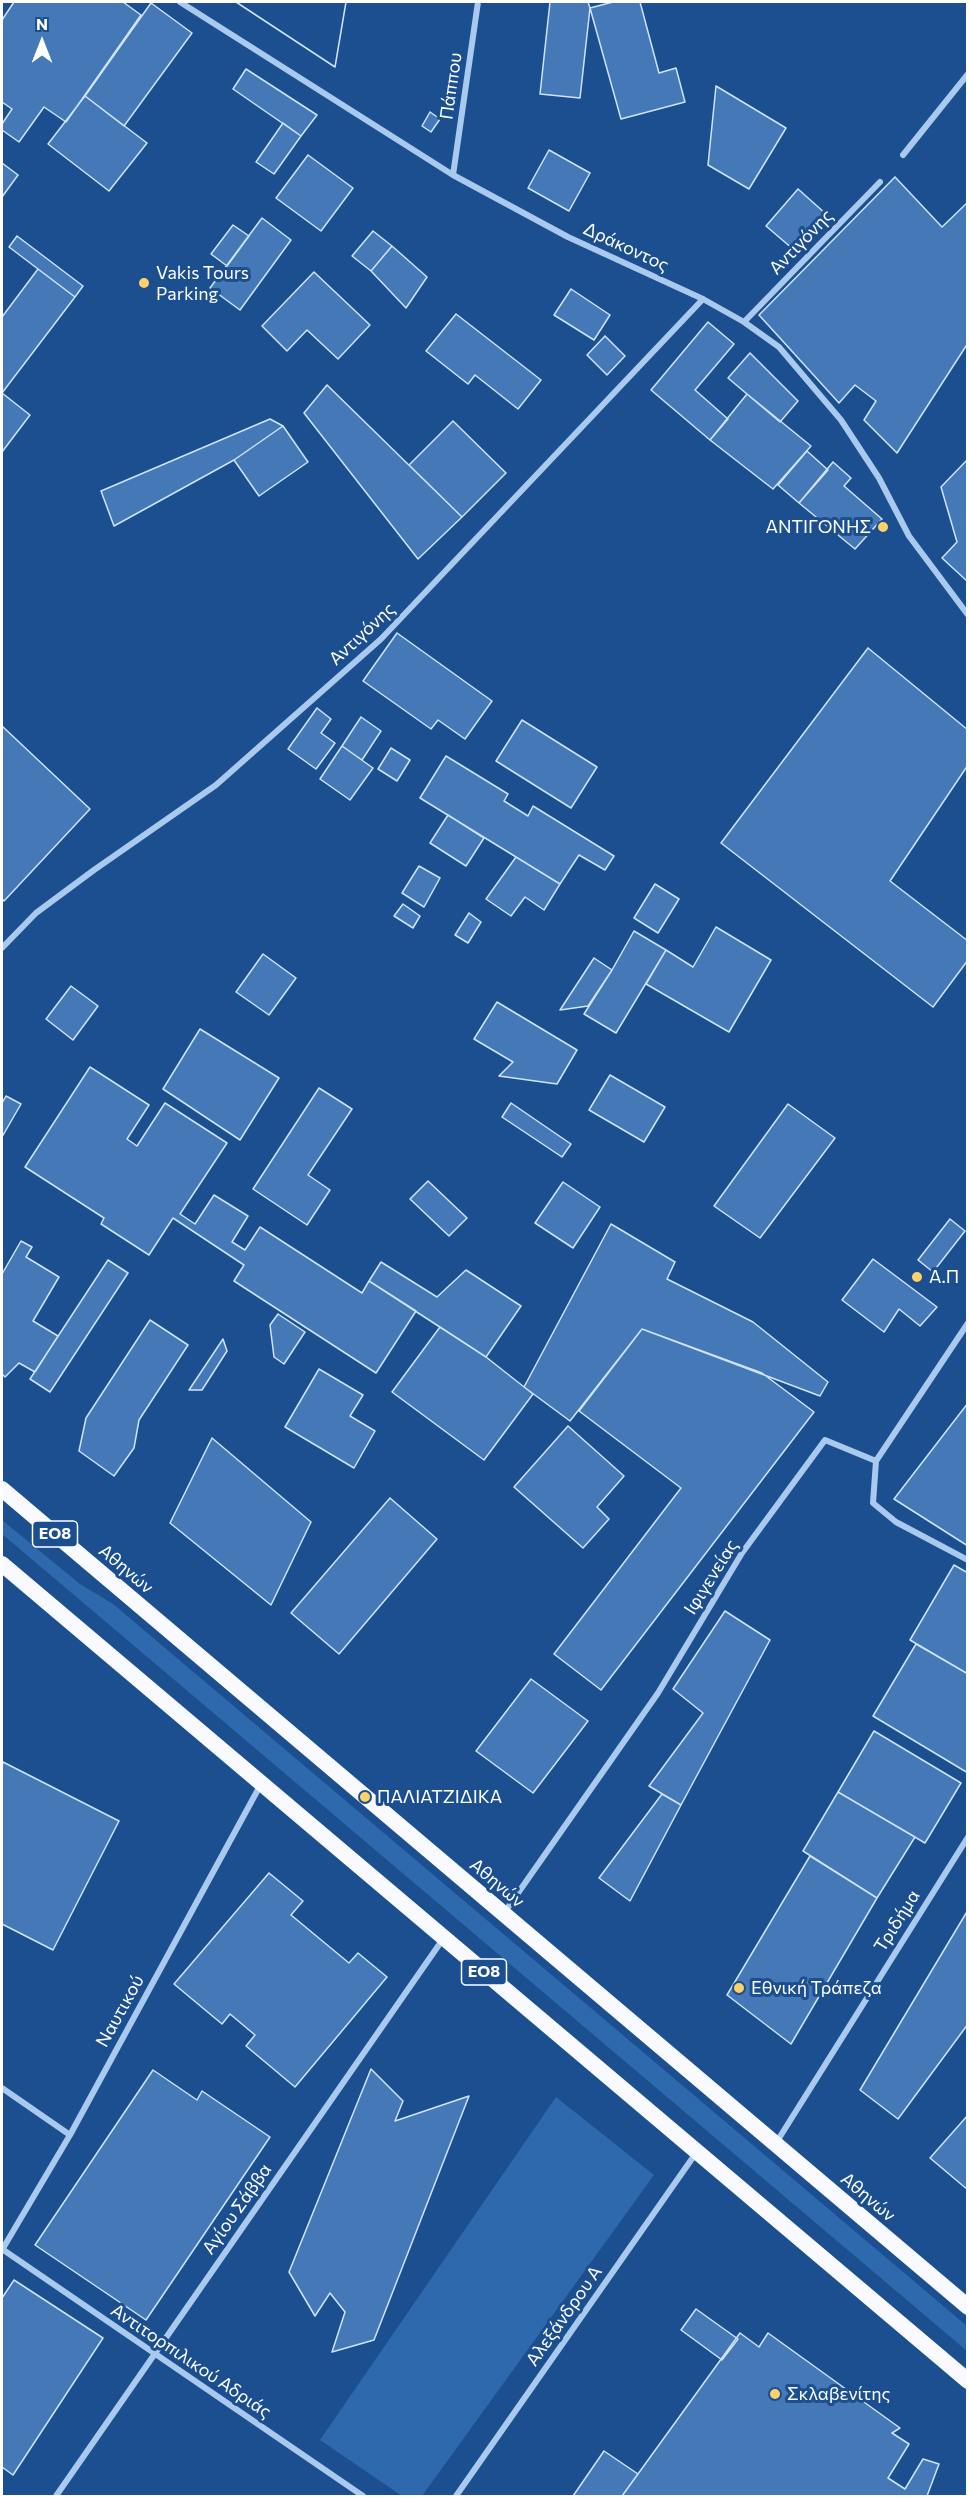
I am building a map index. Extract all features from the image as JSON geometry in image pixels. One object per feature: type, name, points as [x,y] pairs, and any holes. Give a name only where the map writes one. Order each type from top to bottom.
[{"type":"highway","name":"Αθηνών","points":[[2,1489],[968,2307]]},
{"type":"highway","name":"ΕΟ8","points":[[2,1564],[968,2381]]},
{"type":"street","name":"Δράκοντος","points":[[180,2],[453,175],[568,237],[703,299],[744,322],[779,347],[841,420],[879,478],[909,536],[968,615]]},
{"type":"street","name":"Πάππου","points":[[453,175],[478,2]]},
{"type":"street","points":[[903,155],[968,74]]},
{"type":"street","name":"Αντιγόνης","points":[[744,322],[880,182]]},
{"type":"street","name":"Αντιγόνης","points":[[2,948],[44,907],[216,785],[381,639],[703,299]]},
{"type":"street","points":[[968,1323],[876,1461],[873,1503],[896,1522],[968,1560]]},
{"type":"street","name":"Ιφιγενείας","points":[[503,1914],[658,1693],[742,1553],[825,1440],[876,1461]]},
{"type":"street","name":"Ναυτικού","points":[[2,2250],[70,2134],[261,1784]]},
{"type":"street","name":"Τριδήμα","points":[[775,2144],[968,1837]]},
{"type":"street","name":"Αγίου Σάββα","points":[[56,2496],[444,1938]]},
{"type":"street","points":[[2,2088],[70,2134]]},
{"type":"street","name":"Αλεξάνδρου Α","points":[[456,2496],[697,2152]]},
{"type":"street","name":"Αντιτορπιλικού Αδριάς","points":[[2,2250],[363,2496]]},
{"type":"shaded area","points":[[2,1520],[80,1584],[113,1604],[967,2326],[967,2351],[2,1534]]},
{"type":"shaded area","points":[[556,2097],[654,2175],[422,2496],[402,2496],[320,2440]]},
{"type":"building","points":[[14,2],[123,2],[141,15],[66,122],[44,107],[19,142],[2,130],[2,124],[12,109],[2,102],[2,20]]},
{"type":"building","points":[[236,2],[346,2],[335,67]]},
{"type":"building","points":[[236,2],[346,2],[335,67]]},
{"type":"building","points":[[550,2],[588,2],[590,8],[580,98],[540,94]]},
{"type":"building","points":[[613,2],[640,2],[659,73],[676,68],[685,102],[621,119],[590,8]]},
{"type":"building","points":[[151,3],[192,33],[124,126],[85,96]]},
{"type":"building","points":[[246,69],[317,115],[301,136],[233,89]]},
{"type":"building","points":[[716,86],[786,128],[749,189],[708,165]]},
{"type":"building","points":[[85,96],[147,143],[109,191],[48,144]]},
{"type":"building","points":[[430,112],[440,119],[431,132],[422,126]]},
{"type":"building","points":[[283,123],[301,136],[274,174],[256,162]]},
{"type":"building","points":[[549,150],[590,173],[569,211],[528,188]]},
{"type":"building","points":[[308,155],[353,188],[321,231],[276,198]]},
{"type":"building","points":[[2,163],[18,175],[2,197]]},
{"type":"building","points":[[895,177],[942,227],[968,202],[968,343],[897,453],[864,420],[876,401],[855,385],[839,403],[759,315]]},
{"type":"building","points":[[798,189],[826,214],[794,250],[766,226]]},
{"type":"building","points":[[262,218],[291,240],[240,310],[210,288]]},
{"type":"building","points":[[233,225],[249,236],[227,266],[211,254]]},
{"type":"building","points":[[373,231],[392,246],[371,271],[352,256]]},
{"type":"building","points":[[17,236],[83,286],[75,297],[9,247]]},
{"type":"building","points":[[392,246],[427,277],[406,308],[371,271]]},
{"type":"building","points":[[38,269],[75,297],[2,393],[2,317]]},
{"type":"building","points":[[314,272],[370,325],[338,359],[307,330],[287,351],[262,326]]},
{"type":"building","points":[[571,289],[610,315],[594,340],[554,315]]},
{"type":"building","points":[[456,314],[541,380],[518,409],[475,375],[468,384],[426,351]]},
{"type":"building","points":[[708,322],[734,344],[695,390],[728,419],[710,440],[651,390]]},
{"type":"building","points":[[605,336],[625,356],[607,375],[587,355]]},
{"type":"building","points":[[750,353],[798,401],[780,422],[728,378]]},
{"type":"building","points":[[327,385],[462,517],[418,559],[304,413]]},
{"type":"building","points":[[2,393],[30,415],[2,452]]},
{"type":"building","points":[[747,394],[811,446],[773,489],[710,440]]},
{"type":"building","points":[[270,419],[283,426],[234,460],[114,526],[101,491]]},
{"type":"building","points":[[453,421],[506,473],[462,517],[409,465]]},
{"type":"building","points":[[283,426],[308,462],[259,496],[234,460]]},
{"type":"building","points":[[807,451],[828,470],[799,503],[778,485]]},
{"type":"building","points":[[968,459],[968,582],[942,558],[957,542],[941,487]]},
{"type":"building","points":[[833,462],[851,478],[844,486],[882,519],[855,549],[799,503]]},
{"type":"building","points":[[397,633],[492,701],[465,739],[438,720],[431,729],[363,681]]},
{"type":"building","points":[[868,648],[968,730],[968,765],[890,881],[968,941],[968,960],[933,1007],[721,843]]},
{"type":"building","points":[[317,708],[331,719],[321,733],[335,743],[316,769],[288,749]]},
{"type":"building","points":[[361,717],[381,731],[362,760],[342,746]]},
{"type":"building","points":[[522,720],[597,767],[571,808],[496,761]]},
{"type":"building","points":[[2,726],[90,809],[4,901],[2,899]]},
{"type":"building","points":[[342,746],[373,768],[350,800],[320,779]]},
{"type":"building","points":[[391,748],[410,760],[397,781],[378,769]]},
{"type":"building","points":[[446,756],[508,794],[504,801],[528,816],[533,806],[614,856],[605,870],[579,855],[560,884],[420,798]]},
{"type":"building","points":[[448,815],[484,838],[466,866],[430,843]]},
{"type":"building","points":[[516,857],[560,884],[544,910],[525,897],[511,916],[486,899]]},
{"type":"building","points":[[419,866],[440,878],[424,907],[402,893]]},
{"type":"building","points":[[655,884],[679,899],[658,933],[634,918]]},
{"type":"building","points":[[403,904],[420,916],[413,928],[394,916]]},
{"type":"building","points":[[469,913],[481,922],[468,943],[455,935]]},
{"type":"building","points":[[716,927],[771,960],[729,1032],[646,984],[666,950],[693,967]]},
{"type":"building","points":[[634,931],[666,950],[616,1033],[584,1014]]},
{"type":"building","points":[[263,954],[296,978],[269,1015],[236,992]]},
{"type":"building","points":[[594,958],[612,970],[588,1006],[560,1010]]},
{"type":"building","points":[[71,986],[98,1006],[73,1040],[46,1019]]},
{"type":"building","points":[[497,1002],[577,1050],[557,1084],[499,1076],[513,1062],[474,1039]]},
{"type":"building","points":[[200,1029],[279,1078],[240,1140],[163,1089]]},
{"type":"building","points":[[90,1067],[149,1105],[127,1139],[137,1146],[165,1103],[227,1143],[180,1214],[195,1224],[214,1195],[248,1216],[232,1242],[245,1250],[260,1227],[362,1293],[369,1281],[416,1311],[376,1373],[234,1281],[244,1265],[173,1218],[149,1255],[101,1224],[104,1218],[25,1167]]},
{"type":"building","points":[[610,1075],[665,1107],[644,1142],[589,1110]]},
{"type":"building","points":[[319,1088],[352,1109],[308,1175],[330,1190],[307,1225],[253,1189]]},
{"type":"building","points":[[6,1096],[21,1104],[2,1137],[2,1103]]},
{"type":"building","points":[[511,1103],[571,1144],[562,1157],[502,1117]]},
{"type":"building","points":[[788,1104],[835,1138],[760,1238],[714,1206]]},
{"type":"building","points":[[428,1181],[467,1218],[449,1236],[410,1199]]},
{"type":"building","points":[[563,1182],[600,1207],[573,1248],[535,1223]]},
{"type":"building","points":[[950,1219],[965,1231],[933,1272],[918,1260]]},
{"type":"building","points":[[611,1224],[675,1262],[667,1279],[753,1322],[828,1382],[820,1396],[642,1329],[570,1421],[524,1387]]},
{"type":"building","points":[[21,1241],[32,1247],[26,1257],[59,1277],[33,1321],[58,1336],[35,1372],[19,1363],[5,1377],[2,1374],[2,1274]]},
{"type":"building","points":[[873,1259],[937,1307],[920,1326],[899,1309],[884,1332],[842,1300]]},
{"type":"building","points":[[108,1260],[128,1273],[50,1392],[30,1379]]},
{"type":"building","points":[[381,1262],[437,1297],[466,1270],[521,1306],[486,1357],[369,1281]]},
{"type":"building","points":[[278,1314],[305,1332],[284,1364],[274,1357],[270,1325]]},
{"type":"building","points":[[150,1320],[188,1345],[139,1420],[134,1448],[114,1476],[79,1451],[86,1418]]},
{"type":"building","points":[[440,1327],[486,1357],[533,1394],[484,1460],[392,1392]]},
{"type":"building","points":[[642,1329],[762,1373],[814,1412],[601,1690],[554,1654],[681,1488],[579,1411]]},
{"type":"building","points":[[223,1339],[227,1351],[202,1390],[189,1390]]},
{"type":"building","points":[[319,1369],[363,1395],[350,1416],[375,1431],[354,1468],[285,1427]]},
{"type":"building","points":[[968,1403],[968,1546],[894,1499]]},
{"type":"building","points":[[568,1426],[624,1476],[597,1507],[609,1519],[583,1548],[514,1487]]},
{"type":"building","points":[[212,1438],[311,1522],[271,1605],[170,1523]]},
{"type":"building","points":[[390,1498],[437,1539],[339,1654],[291,1613]]},
{"type":"building","points":[[954,1565],[968,1573],[968,1674],[910,1640]]},
{"type":"building","points":[[725,1611],[770,1640],[681,1805],[649,1786],[703,1713],[673,1689]]},
{"type":"building","points":[[916,1644],[968,1674],[968,1773],[873,1716]]},
{"type":"building","points":[[531,1679],[588,1721],[533,1793],[476,1751]]},
{"type":"building","points":[[874,1731],[961,1783],[925,1843],[838,1792]]},
{"type":"building","points":[[3,1762],[119,1821],[53,1950],[2,1924]]},
{"type":"building","points":[[838,1792],[915,1837],[877,1898],[803,1851]]},
{"type":"building","points":[[662,1794],[681,1805],[630,1901],[599,1878]]},
{"type":"building","points":[[810,1856],[877,1898],[791,2044],[727,1995]]},
{"type":"building","points":[[269,1873],[303,1901],[291,1915],[349,1963],[358,1953],[387,1977],[295,2087],[246,2046],[255,2035],[230,2014],[222,2024],[174,1984]]},
{"type":"building","points":[[968,1910],[968,2024],[898,2119],[860,2090]]},
{"type":"building","points":[[371,2069],[403,2101],[395,2121],[469,2096],[374,2340],[332,2352],[345,2312],[330,2293],[315,2316],[289,2272]]},
{"type":"building","points":[[153,2070],[197,2100],[202,2091],[270,2137],[146,2320],[35,2245]]},
{"type":"building","points":[[968,2115],[968,2190],[930,2158]]},
{"type":"building","points":[[14,2280],[103,2338],[13,2475],[2,2467],[2,2298]]},
{"type":"building","points":[[696,2309],[738,2339],[722,2360],[681,2330]]},
{"type":"building","name":"Σκλαβενίτης","points":[[740,2333],[759,2347],[768,2333],[900,2428],[892,2433],[909,2444],[888,2478],[905,2489],[923,2459],[939,2464],[927,2496],[622,2496]]},
{"type":"building","points":[[604,2451],[638,2474],[622,2496],[573,2496]]},
{"type":"place","name":"Vakis Tours Parking","points":[[144,283]]},
{"type":"place","name":"ΑΝΤΙΓΟΝΗΣ","points":[[883,527]]},
{"type":"place","name":"Α.Π","points":[[917,1277]]},
{"type":"place","name":"ΠΑΛΙΑΤΖΙΔΙΚΑ","points":[[365,1797]]},
{"type":"place","name":"Εθνική Τράπεζα","points":[[739,1988]]},
{"type":"place","name":"Σκλαβενίτης","points":[[775,2394]]}]
